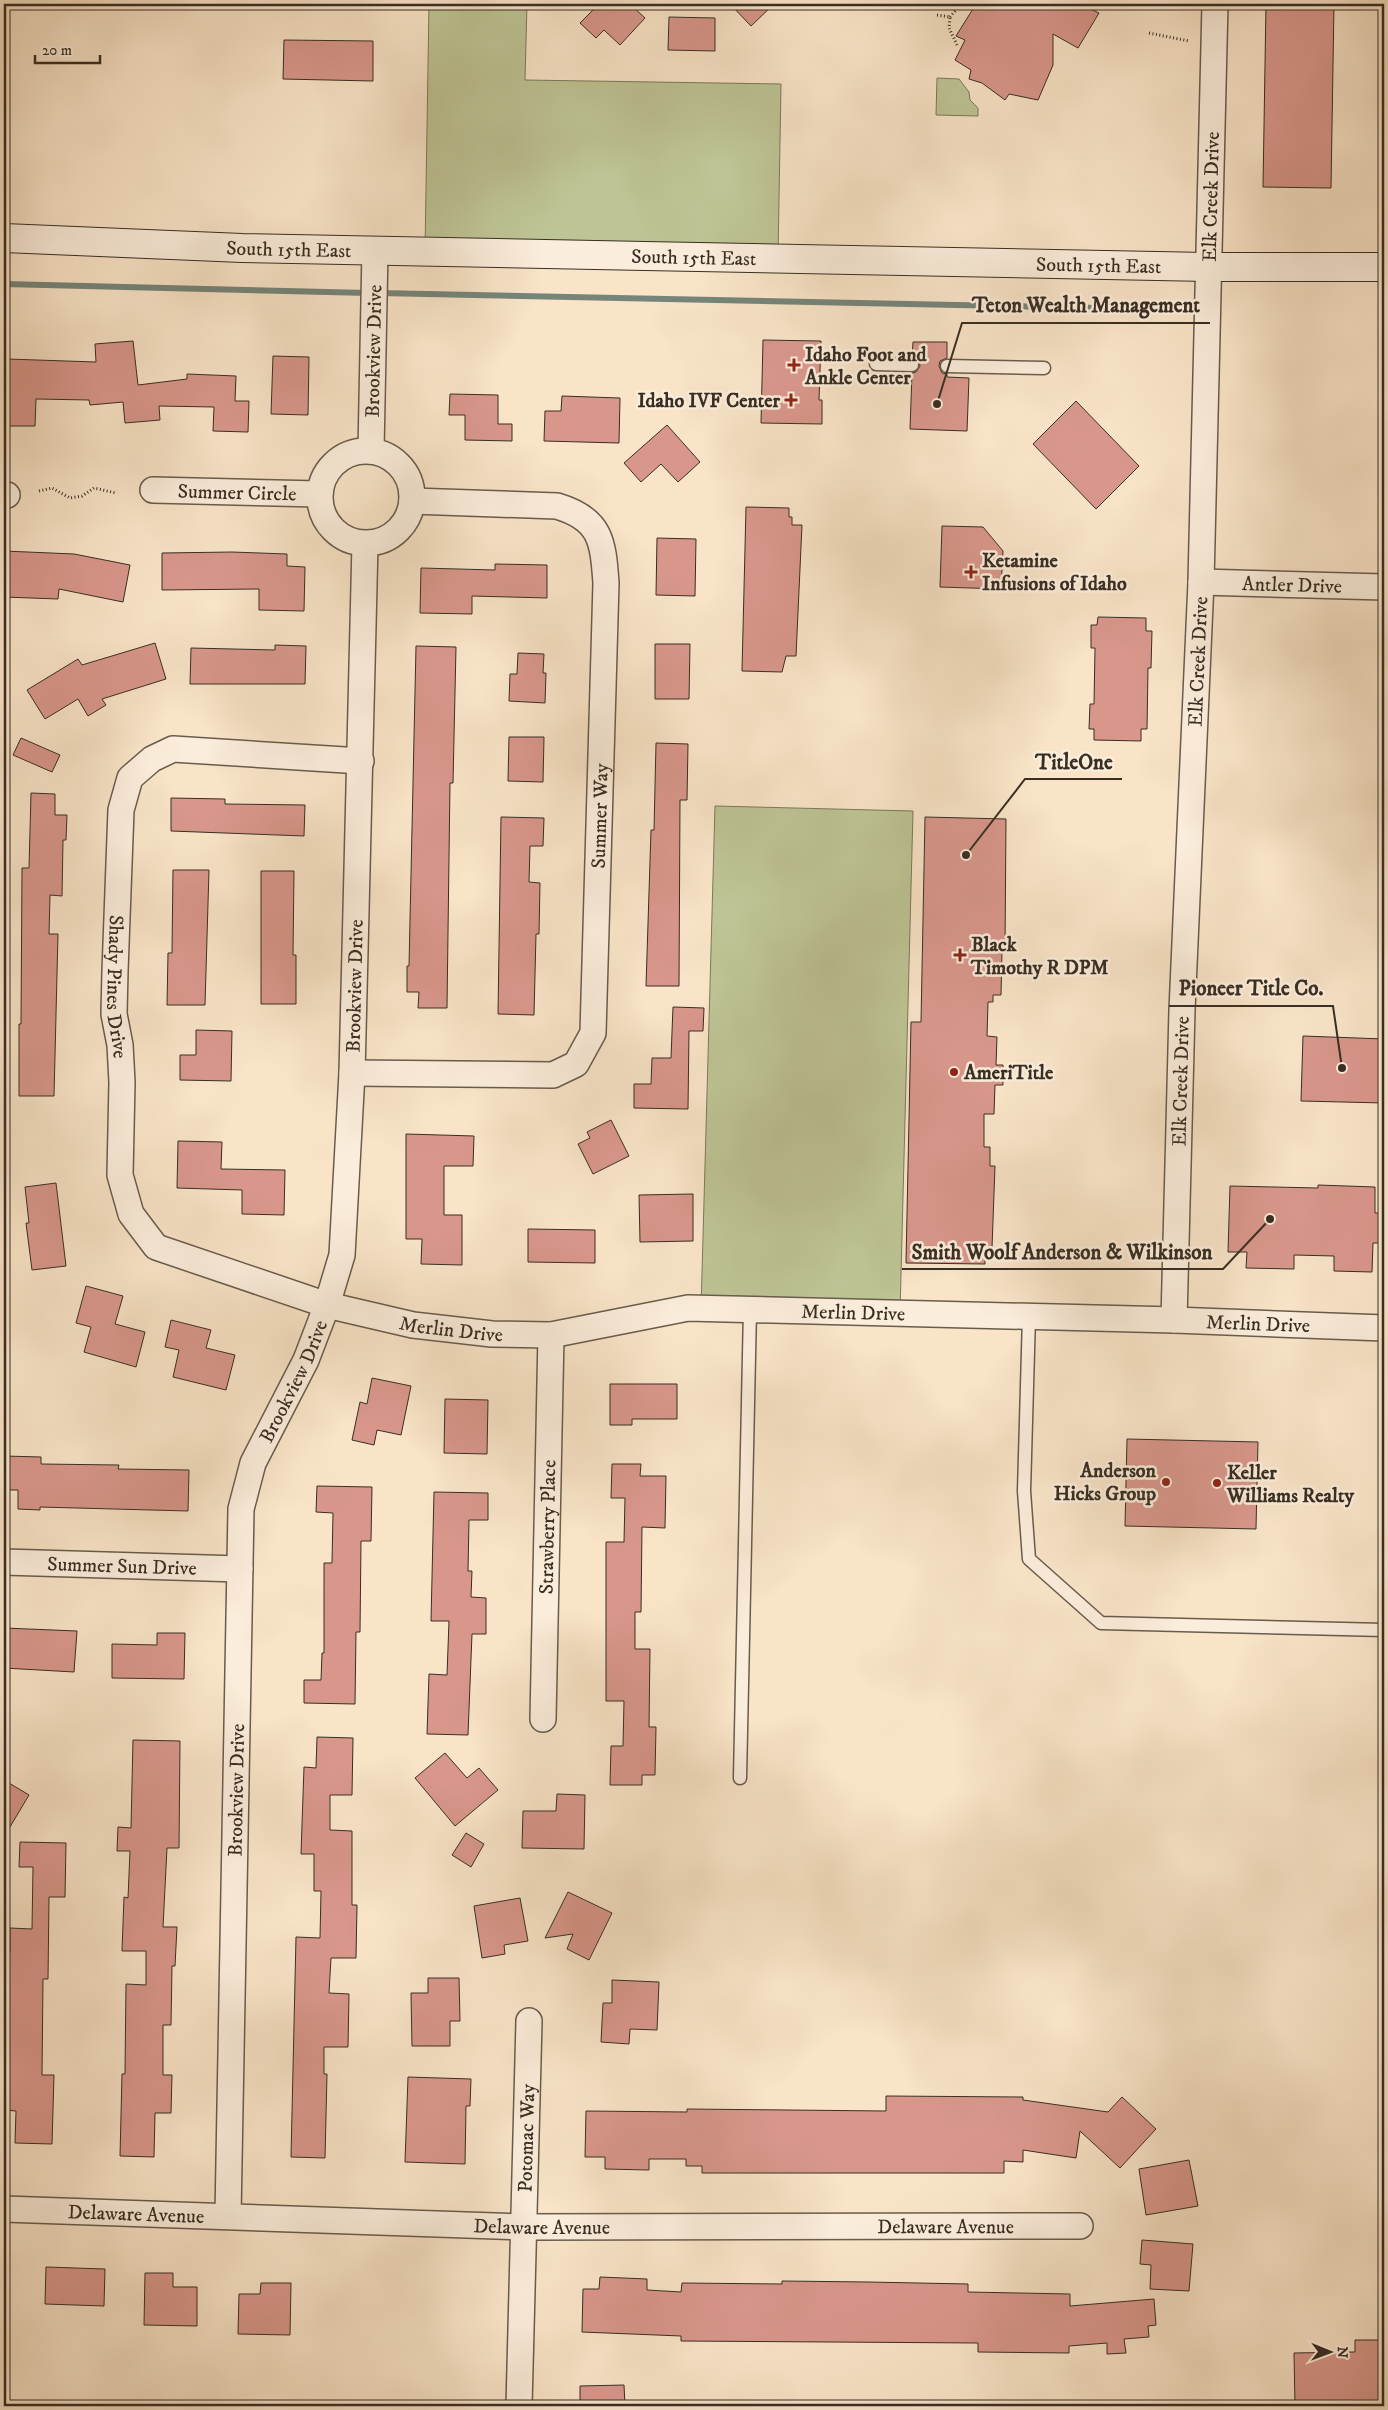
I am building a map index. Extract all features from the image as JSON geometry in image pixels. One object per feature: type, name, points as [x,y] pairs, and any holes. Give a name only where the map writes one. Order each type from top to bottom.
[{"type":"main road","name":"South 15th East","points":[[4,238],[242,248],[1208,266],[1384,266]]},
{"type":"street","name":"Elk Creek Drive","points":[[1174,1320],[1182,1010],[1201,582],[1215,4]]},
{"type":"street","name":"Brookview Drive","points":[[371,451],[375,250]]},
{"type":"street","points":[[371,451],[397,462],[406,474],[411,487],[412,501],[409,515],[397,532],[379,542],[365,544],[350,541],[337,534],[326,523],[321,509],[319,494],[323,479],[331,467],[342,457],[356,452],[371,451]]},
{"type":"street","name":"Summer Circle","points":[[153,490],[319,494]]},
{"type":"street","name":"Summer Way","points":[[352,1073],[553,1075],[576,1064],[593,1033],[606,583],[601,538],[589,523],[573,510],[557,506],[412,501]]},
{"type":"street","name":"Brookview Drive","points":[[228,2216],[241,1508],[253,1463],[306,1360],[327,1305],[342,1255],[348,1186],[352,1073],[365,544]]},
{"type":"street","name":"Antler Drive","points":[[1201,582],[1384,587]]},
{"type":"street","name":"Shady Pines Drive","points":[[327,1305],[156,1247],[131,1214],[120,1175],[122,1082],[120,1045],[114,1014],[121,810],[130,778],[152,759],[173,749],[361,761]]},
{"type":"street","name":"Merlin Drive","points":[[327,1305],[413,1325],[492,1334],[551,1335],[688,1308],[1174,1320],[1384,1328]]},
{"type":"street","name":"Strawberry Place","points":[[543,1719],[551,1335]]},
{"type":"street","name":"Summer Sun Drive","points":[[4,1562],[240,1569]]},
{"type":"street","name":"Potomac Way","points":[[519,2406],[530,2021]]},
{"type":"street","name":"Delaware Avenue","points":[[4,2209],[524,2227],[1080,2226]]},
{"type":"lane","points":[[876,364],[912,365]]},
{"type":"lane","points":[[947,366],[1044,368]]},
{"type":"lane","points":[[740,1778],[750,1309]]},
{"type":"lane","points":[[1029,1316],[1024,1491],[1029,1559],[1101,1623],[1384,1630]]},
{"type":"path","points":[[958,47],[949,28],[950,17],[961,4]]},
{"type":"path","points":[[937,15],[950,17]]},
{"type":"path","points":[[1149,33],[1189,41]]},
{"type":"path","points":[[39,491],[52,488],[70,498],[82,496],[94,488],[116,493]]},
{"type":"green space","points":[[429,4],[527,4],[525,80],[781,84],[778,257],[425,251]]},
{"type":"green space","points":[[937,78],[959,79],[969,92],[970,100],[978,108],[978,116],[936,115]]},
{"type":"green space","points":[[715,806],[913,811],[900,1313],[701,1309]]},
{"type":"building","points":[[599,4],[630,4],[645,18],[620,45],[604,30],[596,38],[580,23]]},
{"type":"building","points":[[730,4],[774,4],[751,26]]},
{"type":"building","points":[[976,4],[1080,4],[1099,13],[1078,48],[1053,34],[1053,65],[1038,100],[1009,94],[1005,100],[982,83],[969,79],[971,70],[955,60],[965,40],[956,36]]},
{"type":"building","points":[[1266,4],[1334,4],[1331,188],[1263,187]]},
{"type":"building","points":[[669,17],[715,18],[715,51],[668,50]]},
{"type":"building","points":[[284,40],[373,41],[373,81],[283,79]]},
{"type":"building","points":[[763,340],[821,341],[819,400],[822,400],[822,424],[761,423]]},
{"type":"building","points":[[133,341],[138,385],[187,379],[187,374],[236,376],[235,401],[249,401],[248,432],[213,431],[214,407],[159,406],[160,420],[125,423],[123,402],[90,405],[89,400],[36,399],[35,426],[4,426],[4,389],[7,389],[7,359],[96,362],[95,344]]},
{"type":"building","points":[[913,342],[947,342],[947,358],[940,361],[939,366],[942,373],[947,374],[947,377],[969,378],[967,431],[910,429],[912,373],[916,372],[920,366],[919,361],[912,357]]},
{"type":"building","points":[[273,356],[309,357],[308,415],[271,414]]},
{"type":"building","points":[[450,394],[498,395],[498,424],[512,424],[512,441],[465,440],[465,415],[449,415]]},
{"type":"building","points":[[562,396],[620,398],[619,443],[544,441],[545,411],[561,411]]},
{"type":"building","points":[[1076,401],[1139,466],[1096,509],[1033,444]]},
{"type":"building","points":[[667,425],[700,462],[678,482],[661,464],[641,482],[624,463]]},
{"type":"building","points":[[746,507],[789,508],[789,517],[792,517],[792,525],[802,525],[796,656],[786,656],[782,672],[742,671]]},
{"type":"building","name":"Ketamine Infusions of Idaho","points":[[942,526],[983,527],[1003,551],[1001,589],[940,587]]},
{"type":"building","points":[[657,538],[696,539],[695,596],[656,595]]},
{"type":"building","points":[[4,551],[74,554],[130,565],[123,602],[59,589],[58,599],[4,597]]},
{"type":"building","points":[[232,552],[287,554],[287,566],[305,567],[304,611],[259,610],[259,589],[162,590],[162,553]]},
{"type":"building","points":[[495,564],[547,565],[547,598],[472,596],[472,614],[420,613],[421,568],[495,570]]},
{"type":"building","points":[[1098,617],[1146,618],[1146,631],[1152,631],[1151,668],[1148,668],[1147,729],[1141,729],[1141,741],[1094,740],[1094,729],[1089,729],[1090,704],[1094,704],[1095,648],[1091,648],[1091,625],[1097,625]]},
{"type":"building","points":[[155,643],[166,679],[102,699],[106,705],[88,716],[78,699],[45,719],[27,690],[78,659],[82,665]]},
{"type":"building","points":[[655,644],[690,644],[689,699],[655,699]]},
{"type":"building","points":[[275,645],[306,646],[305,684],[190,684],[191,648],[275,650]]},
{"type":"building","points":[[416,646],[456,647],[453,783],[450,783],[447,1008],[418,1008],[419,992],[407,992]]},
{"type":"building","points":[[518,653],[544,654],[543,673],[546,673],[545,703],[509,701],[510,674],[517,674]]},
{"type":"building","points":[[509,737],[544,737],[543,782],[508,781]]},
{"type":"building","points":[[21,738],[60,755],[52,772],[13,755]]},
{"type":"building","points":[[656,743],[688,744],[687,800],[680,800],[679,986],[646,986],[651,830],[654,830]]},
{"type":"building","points":[[31,793],[55,794],[55,815],[67,815],[66,840],[63,840],[62,896],[50,895],[49,934],[58,934],[54,1096],[19,1096],[22,868],[29,868]]},
{"type":"building","points":[[171,798],[225,799],[225,804],[305,805],[304,836],[171,831]]},
{"type":"building","points":[[501,817],[544,818],[543,846],[530,846],[529,882],[540,883],[539,934],[536,934],[534,1015],[498,1014]]},
{"type":"building","points":[[925,817],[1006,819],[1005,949],[1002,949],[1001,995],[993,995],[993,1002],[988,1002],[987,1036],[997,1037],[996,1065],[1003,1065],[1003,1085],[995,1085],[994,1114],[984,1114],[984,1147],[990,1147],[990,1166],[995,1166],[992,1248],[985,1248],[985,1264],[906,1263],[911,1022],[921,1022]]},
{"type":"building","points":[[173,870],[209,870],[205,1005],[167,1005],[168,953],[172,953]]},
{"type":"building","points":[[261,871],[294,871],[293,955],[296,955],[296,1004],[261,1004]]},
{"type":"building","points":[[673,1007],[704,1008],[703,1031],[689,1031],[688,1109],[634,1108],[634,1084],[651,1084],[652,1058],[671,1058]]},
{"type":"building","points":[[196,1030],[232,1031],[231,1081],[180,1080],[180,1055],[196,1055]]},
{"type":"building","points":[[1303,1036],[1384,1039],[1384,1103],[1301,1101]]},
{"type":"building","points":[[611,1120],[629,1156],[593,1174],[578,1144],[590,1138],[587,1132]]},
{"type":"building","points":[[406,1134],[474,1136],[473,1166],[444,1166],[444,1215],[462,1215],[462,1265],[421,1264],[422,1239],[406,1239]]},
{"type":"building","points":[[178,1141],[222,1142],[221,1169],[285,1170],[284,1215],[242,1214],[242,1190],[177,1188]]},
{"type":"building","points":[[56,1183],[66,1266],[32,1270],[26,1223],[29,1223],[25,1187]]},
{"type":"building","points":[[1318,1185],[1375,1187],[1375,1213],[1384,1213],[1384,1243],[1373,1243],[1372,1272],[1334,1271],[1334,1256],[1294,1255],[1294,1269],[1246,1268],[1247,1252],[1228,1252],[1230,1186],[1318,1188]]},
{"type":"building","points":[[693,1194],[693,1241],[640,1242],[639,1195]]},
{"type":"building","points":[[528,1229],[595,1230],[595,1263],[528,1262]]},
{"type":"building","points":[[86,1286],[123,1296],[115,1324],[145,1332],[136,1367],[84,1352],[91,1327],[76,1323]]},
{"type":"building","points":[[171,1320],[211,1330],[206,1348],[235,1355],[226,1390],[173,1377],[179,1350],[165,1347]]},
{"type":"building","points":[[372,1378],[411,1386],[401,1435],[377,1430],[374,1445],[352,1440],[360,1402],[367,1404]]},
{"type":"building","points":[[610,1384],[677,1384],[677,1419],[632,1419],[632,1425],[610,1425]]},
{"type":"building","points":[[445,1399],[488,1400],[487,1454],[444,1453]]},
{"type":"building","points":[[1127,1439],[1258,1442],[1256,1529],[1125,1526]]},
{"type":"building","points":[[4,1456],[41,1457],[41,1464],[119,1465],[118,1469],[189,1470],[188,1511],[40,1507],[40,1510],[18,1509],[18,1490],[4,1490]]},
{"type":"building","points":[[612,1464],[641,1464],[640,1476],[666,1476],[665,1528],[642,1527],[641,1612],[635,1612],[635,1649],[650,1649],[649,1727],[656,1727],[655,1775],[642,1775],[642,1785],[610,1785],[611,1746],[623,1746],[624,1701],[606,1701],[606,1542],[624,1542],[625,1498],[611,1498]]},
{"type":"building","points":[[317,1486],[372,1487],[371,1541],[361,1541],[360,1632],[356,1632],[355,1704],[304,1703],[304,1680],[321,1680],[322,1653],[324,1653],[324,1563],[332,1563],[333,1513],[316,1512]]},
{"type":"building","points":[[434,1492],[488,1493],[488,1520],[469,1520],[468,1571],[472,1571],[471,1597],[486,1598],[486,1634],[472,1634],[468,1735],[427,1734],[429,1674],[447,1675],[449,1621],[431,1621]]},
{"type":"building","points":[[4,1628],[77,1631],[74,1672],[4,1668]]},
{"type":"building","points":[[157,1633],[185,1633],[184,1679],[112,1678],[112,1644],[157,1645]]},
{"type":"building","points":[[317,1737],[353,1738],[352,1795],[330,1795],[330,1830],[352,1831],[352,1905],[357,1905],[356,1958],[331,1958],[329,1993],[349,1994],[348,2047],[324,2047],[324,2074],[327,2074],[325,2158],[291,2157],[296,1937],[320,1938],[321,1891],[314,1891],[314,1854],[301,1854],[304,1767],[316,1768]]},
{"type":"building","points":[[133,1740],[180,1741],[179,1848],[167,1848],[163,1927],[177,1927],[175,1966],[172,1966],[171,2025],[163,2025],[163,2075],[172,2075],[171,2113],[155,2113],[154,2157],[120,2156],[122,2074],[125,2074],[126,1984],[146,1985],[146,1951],[122,1951],[124,1897],[128,1898],[130,1851],[117,1851],[118,1827],[131,1828]]},
{"type":"building","points":[[445,1753],[467,1778],[479,1768],[498,1790],[455,1826],[415,1778]]},
{"type":"building","points":[[4,1780],[29,1795],[4,1837]]},
{"type":"building","points":[[557,1794],[585,1795],[584,1849],[522,1848],[523,1811],[556,1811]]},
{"type":"building","points":[[466,1833],[484,1844],[471,1867],[452,1855]]},
{"type":"building","points":[[20,1842],[66,1843],[65,1897],[49,1897],[48,1979],[43,1979],[42,2075],[54,2075],[52,2144],[15,2143],[16,2111],[4,2110],[4,2029],[8,2029],[9,1978],[4,1978],[4,1952],[10,1952],[10,1928],[32,1929],[33,1867],[19,1867]]},
{"type":"building","points":[[568,1892],[612,1913],[589,1960],[567,1949],[573,1934],[545,1938]]},
{"type":"building","points":[[520,1898],[528,1941],[504,1945],[505,1954],[482,1958],[474,1906]]},
{"type":"building","points":[[428,1978],[459,1978],[460,2021],[450,2021],[450,2046],[412,2046],[411,1993],[428,1993]]},
{"type":"building","points":[[612,1980],[659,1982],[657,2030],[630,2029],[629,2044],[601,2042],[603,2003],[612,2003]]},
{"type":"building","points":[[408,2077],[471,2079],[470,2106],[466,2106],[465,2164],[405,2162]]},
{"type":"building","points":[[886,2096],[1023,2097],[1023,2100],[1108,2112],[1122,2097],[1156,2129],[1120,2168],[1080,2131],[1076,2158],[1023,2150],[1023,2162],[1004,2161],[1004,2173],[702,2173],[702,2166],[686,2166],[686,2159],[649,2159],[649,2170],[605,2169],[605,2157],[585,2157],[586,2111],[687,2112],[687,2109],[886,2111]]},
{"type":"building","points":[[1189,2160],[1198,2206],[1146,2215],[1139,2169]]},
{"type":"building","points":[[1142,2240],[1193,2244],[1189,2291],[1150,2289],[1151,2265],[1140,2264]]},
{"type":"building","points":[[46,2267],[105,2269],[104,2306],[45,2304]]},
{"type":"building","points":[[145,2273],[173,2273],[173,2287],[197,2287],[197,2326],[144,2325]]},
{"type":"building","points":[[600,2277],[647,2279],[647,2290],[681,2292],[682,2283],[782,2284],[782,2281],[868,2282],[968,2284],[968,2292],[1070,2294],[1070,2306],[1154,2299],[1156,2325],[1148,2326],[1149,2337],[1124,2339],[1126,2353],[1107,2354],[1107,2343],[1069,2346],[1069,2353],[978,2352],[978,2343],[681,2341],[681,2336],[582,2332],[583,2289],[599,2289]]},
{"type":"building","points":[[261,2283],[291,2283],[290,2335],[238,2334],[239,2294],[260,2294]]},
{"type":"building","points":[[1355,2340],[1379,2340],[1379,2351],[1384,2351],[1384,2406],[1295,2406],[1294,2353],[1355,2352]]},
{"type":"building","points":[[624,2385],[625,2406],[580,2406],[580,2386]]},
{"type":"waterway","points":[[4,284],[369,293]]},
{"type":"waterway","points":[[379,293],[1150,309]]},
{"type":"place","name":"Idaho Foot and Ankle Center","points":[[794,365]]},
{"type":"place","name":"Idaho IVF Center","points":[[791,400]]},
{"type":"place","name":"Teton Wealth Management","points":[[937,404]]},
{"type":"place","name":"Ketamine Infusions of Idaho","points":[[971,572]]},
{"type":"place","name":"TitleOne","points":[[966,855]]},
{"type":"place","name":"Black Timothy R DPM","points":[[960,955]]},
{"type":"place","name":"Pioneer Title Co.","points":[[1342,1068]]},
{"type":"place","name":"AmeriTitle","points":[[954,1072]]},
{"type":"place","name":"Smith Woolf Anderson & Wilkinson","points":[[1270,1219]]},
{"type":"place","name":"Anderson Hicks Group","points":[[1166,1482]]},
{"type":"place","name":"Keller Williams Realty","points":[[1217,1483]]}]
